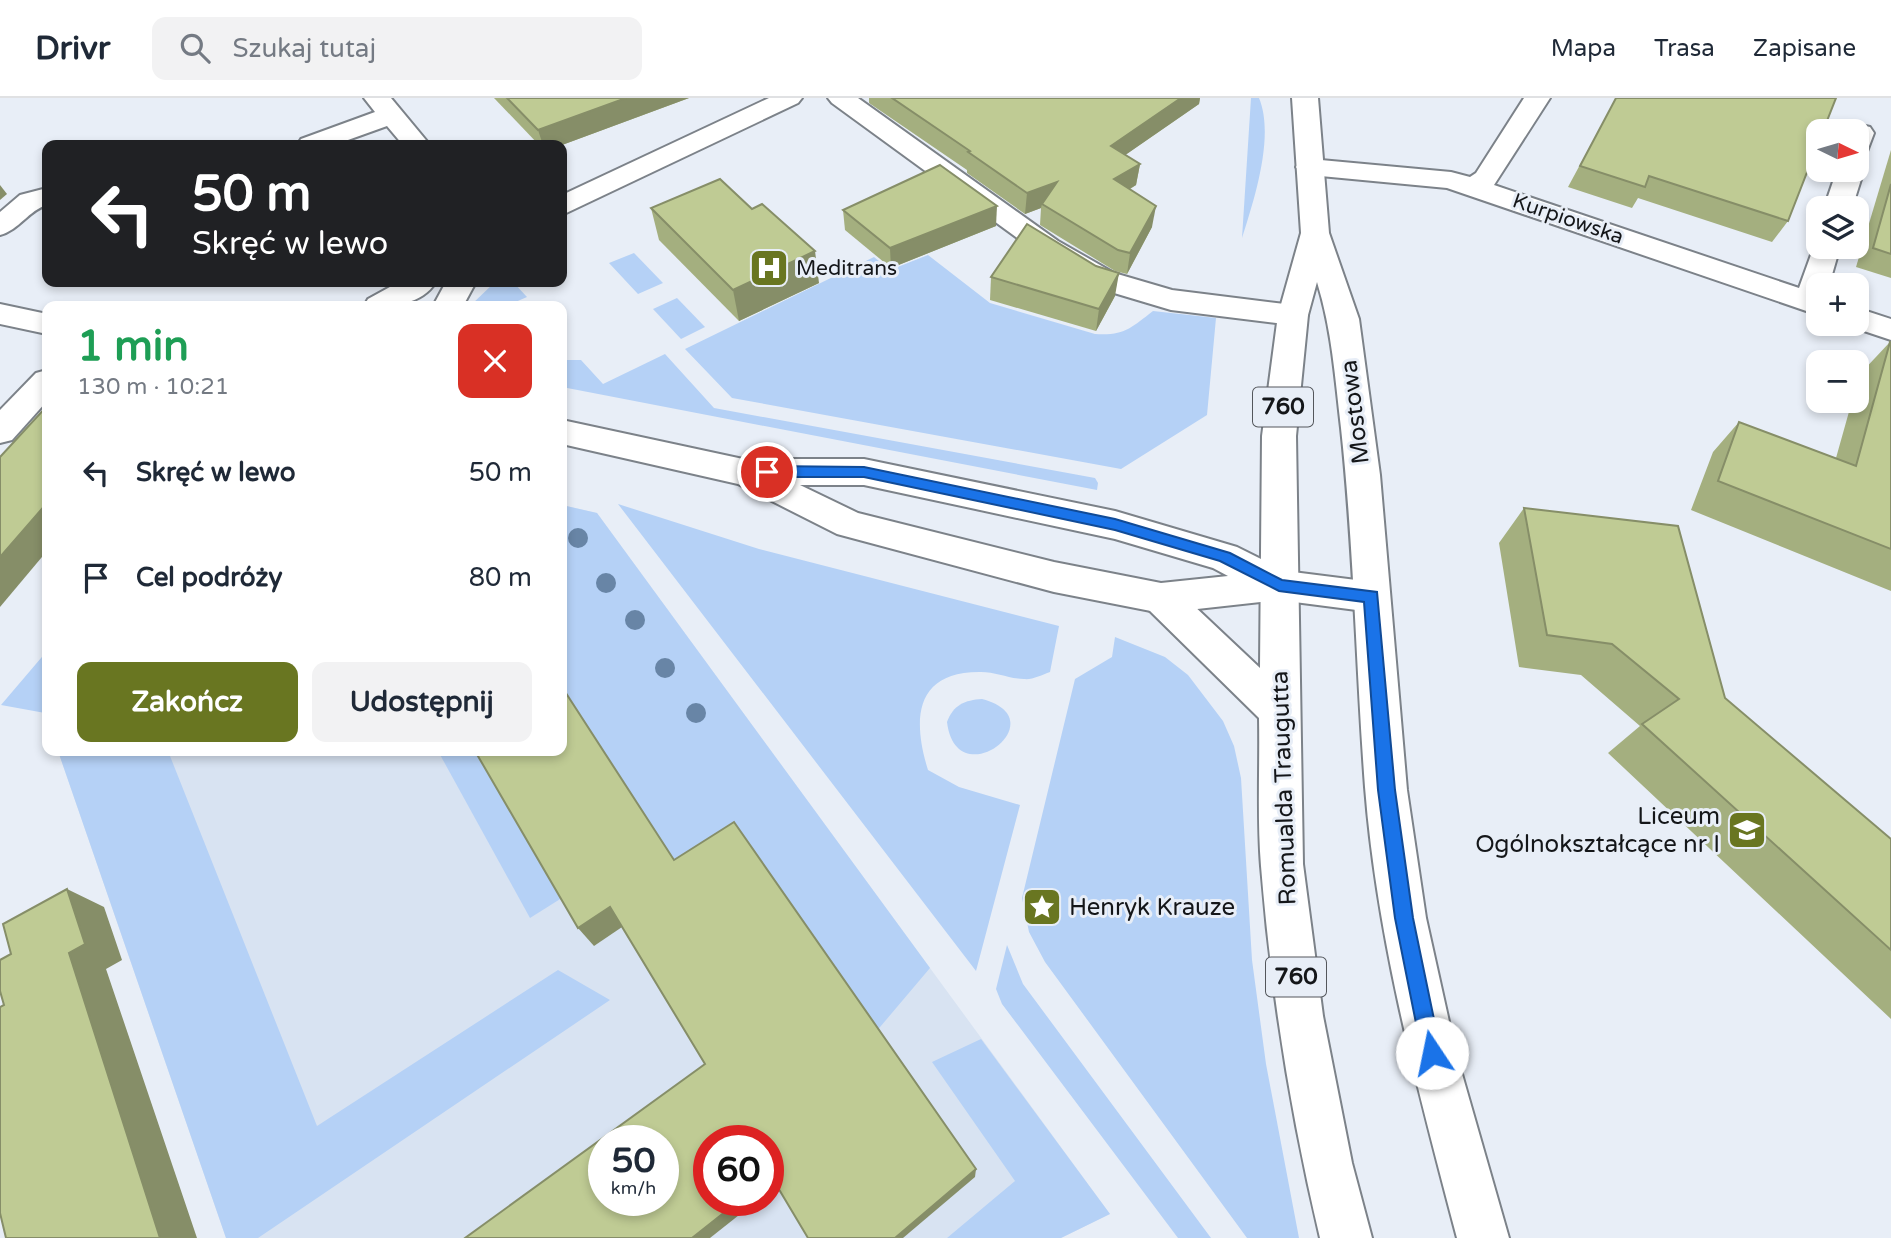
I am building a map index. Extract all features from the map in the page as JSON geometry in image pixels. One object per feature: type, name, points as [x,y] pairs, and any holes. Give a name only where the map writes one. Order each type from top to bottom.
[{"type":"street","points":[[567,204],[789,98]]},
{"type":"street","points":[[841,98],[1048,247],[1104,280],[1171,300],[1293,315]]},
{"type":"street","name":"Mostowa","points":[[1305,98],[1315,233],[1344,319],[1363,475],[1372,597]]},
{"type":"street","points":[[1474,187],[1486,178],[1537,98]]},
{"type":"street","points":[[319,140],[384,106],[413,140]]},
{"type":"street","name":"Kurpiowska","points":[[1310,167],[1412,174],[1474,187],[1806,300]]},
{"type":"street","points":[[0,226],[30,201],[42,197]]},
{"type":"street","name":"Mostowa","points":[[1279,585],[1279,436],[1293,315],[1315,233]]},
{"type":"street","points":[[388,301],[412,287]]},
{"type":"street","points":[[0,314],[42,323]]},
{"type":"street","points":[[1869,322],[1891,330]]},
{"type":"street","points":[[0,431],[42,387]]},
{"type":"street","points":[[567,433],[743,472],[864,472],[1101,522],[1224,557],[1279,585]]},
{"type":"street","points":[[743,472],[849,524],[1054,577],[1161,598],[1279,585],[1372,597]]},
{"type":"street","name":"Romualda Traugutta","points":[[1279,585],[1282,864],[1300,1016],[1327,1163],[1346,1238]]},
{"type":"street","name":"760","points":[[1372,597],[1386,790],[1404,918],[1432,1053],[1483,1238]]},
{"type":"street","points":[[1161,598],[1279,711]]},
{"type":"shaded area","points":[[1251,98],[1259,98],[1263,113],[1264,149],[1257,187],[1242,238]]},
{"type":"shaded area","points":[[634,253],[663,283],[638,294],[609,263]]},
{"type":"shaded area","points":[[928,255],[990,303],[1095,334],[1113,334],[1127,330],[1153,311],[1216,318],[1207,415],[1121,469],[732,398],[685,349],[874,257],[890,270]]},
{"type":"shaded area","points":[[490,287],[518,287],[527,297],[518,301],[475,301]]},
{"type":"shaded area","points":[[677,298],[705,327],[681,339],[653,309]]},
{"type":"shaded area","points":[[665,354],[714,408],[1095,478],[1098,483],[1097,490],[567,388],[567,360],[581,360],[603,384]]},
{"type":"shaded area","points":[[618,504],[759,549],[1059,626],[1050,672],[1027,679],[987,672],[959,674],[943,680],[931,689],[920,716],[920,733],[928,770],[959,787],[1020,805],[976,971]]},
{"type":"shaded area","points":[[567,506],[597,513],[1110,1214],[1061,1238],[226,1238],[60,756],[567,756]]},
{"type":"shaded area","points":[[567,506],[597,513],[930,968],[875,1033],[686,880],[567,696]]},
{"type":"shaded area","points":[[1115,637],[1165,657],[1188,675],[1223,721],[1234,746],[1241,778],[1252,960],[1266,1064],[1299,1238],[1247,1238],[1045,962],[1029,932],[1022,898],[1075,679],[1112,657]]},
{"type":"shaded area","points":[[42,657],[42,712],[1,705]]},
{"type":"shaded area","points":[[982,699],[1003,709],[1010,722],[1007,735],[997,746],[982,753],[967,753],[954,744],[947,722],[960,704]]},
{"type":"shaded area","points":[[60,756],[170,756],[317,1126],[558,970],[610,1000],[258,1238],[226,1238]]},
{"type":"shaded area","points":[[441,756],[484,756],[565,896],[530,918]]},
{"type":"shaded area","points":[[1007,945],[1023,984],[1211,1238],[1178,1238],[1002,1004],[996,989]]},
{"type":"shaded area","points":[[981,1039],[1110,1214],[1061,1238],[947,1238],[1015,1181],[932,1062]]},
{"type":"building","points":[[507,98],[626,98],[538,130]]},
{"type":"building","points":[[892,98],[1181,98],[1111,146],[1140,164],[1114,179],[1156,206],[1130,253],[1118,250],[1042,204],[1057,182],[1027,193]]},
{"type":"building","points":[[1616,98],[1836,98],[1828,119],[1806,119],[1806,175],[1788,221],[1649,176],[1645,187],[1580,166]]},
{"type":"building","points":[[940,165],[997,206],[890,248],[843,210]]},
{"type":"building","points":[[720,179],[752,209],[762,204],[815,251],[733,290],[651,208]]},
{"type":"building","points":[[1891,184],[1891,254],[1873,248]]},
{"type":"building","points":[[1027,224],[1096,266],[1119,273],[1099,309],[991,277]]},
{"type":"building","points":[[1890,342],[1891,549],[1718,481],[1739,422],[1856,466]]},
{"type":"building","points":[[42,411],[42,509],[0,557],[0,457]]},
{"type":"building","points":[[1524,508],[1678,526],[1725,698],[1891,839],[1891,950],[1642,724],[1679,699],[1612,644],[1547,635]]},
{"type":"building","points":[[567,695],[674,860],[734,822],[976,1169],[895,1238],[808,1238],[784,1198],[784,1125],[693,1125],[693,1216],[720,1216],[692,1238],[465,1238],[588,1149],[588,1216],[679,1216],[679,1125],[621,1125],[705,1064],[610,907],[578,928],[478,756],[567,756]]},
{"type":"building","points":[[67,889],[85,944],[69,953],[160,1238],[6,1238],[0,1213],[0,1007],[4,1005],[0,991],[0,960],[11,954],[3,924]]},
{"type":"place","name":"Meditrans","points":[[769,268]]},
{"type":"place","name":"Liceum Ogólnokształcące nr I","points":[[1747,830]]},
{"type":"place","name":"Henryk Krauze","points":[[1042,907]]},
{"type":"route","points":[[767,472],[864,472],[1115,524],[1224,557],[1279,585],[1372,597],[1386,790],[1404,918],[1432,1053]]}]
